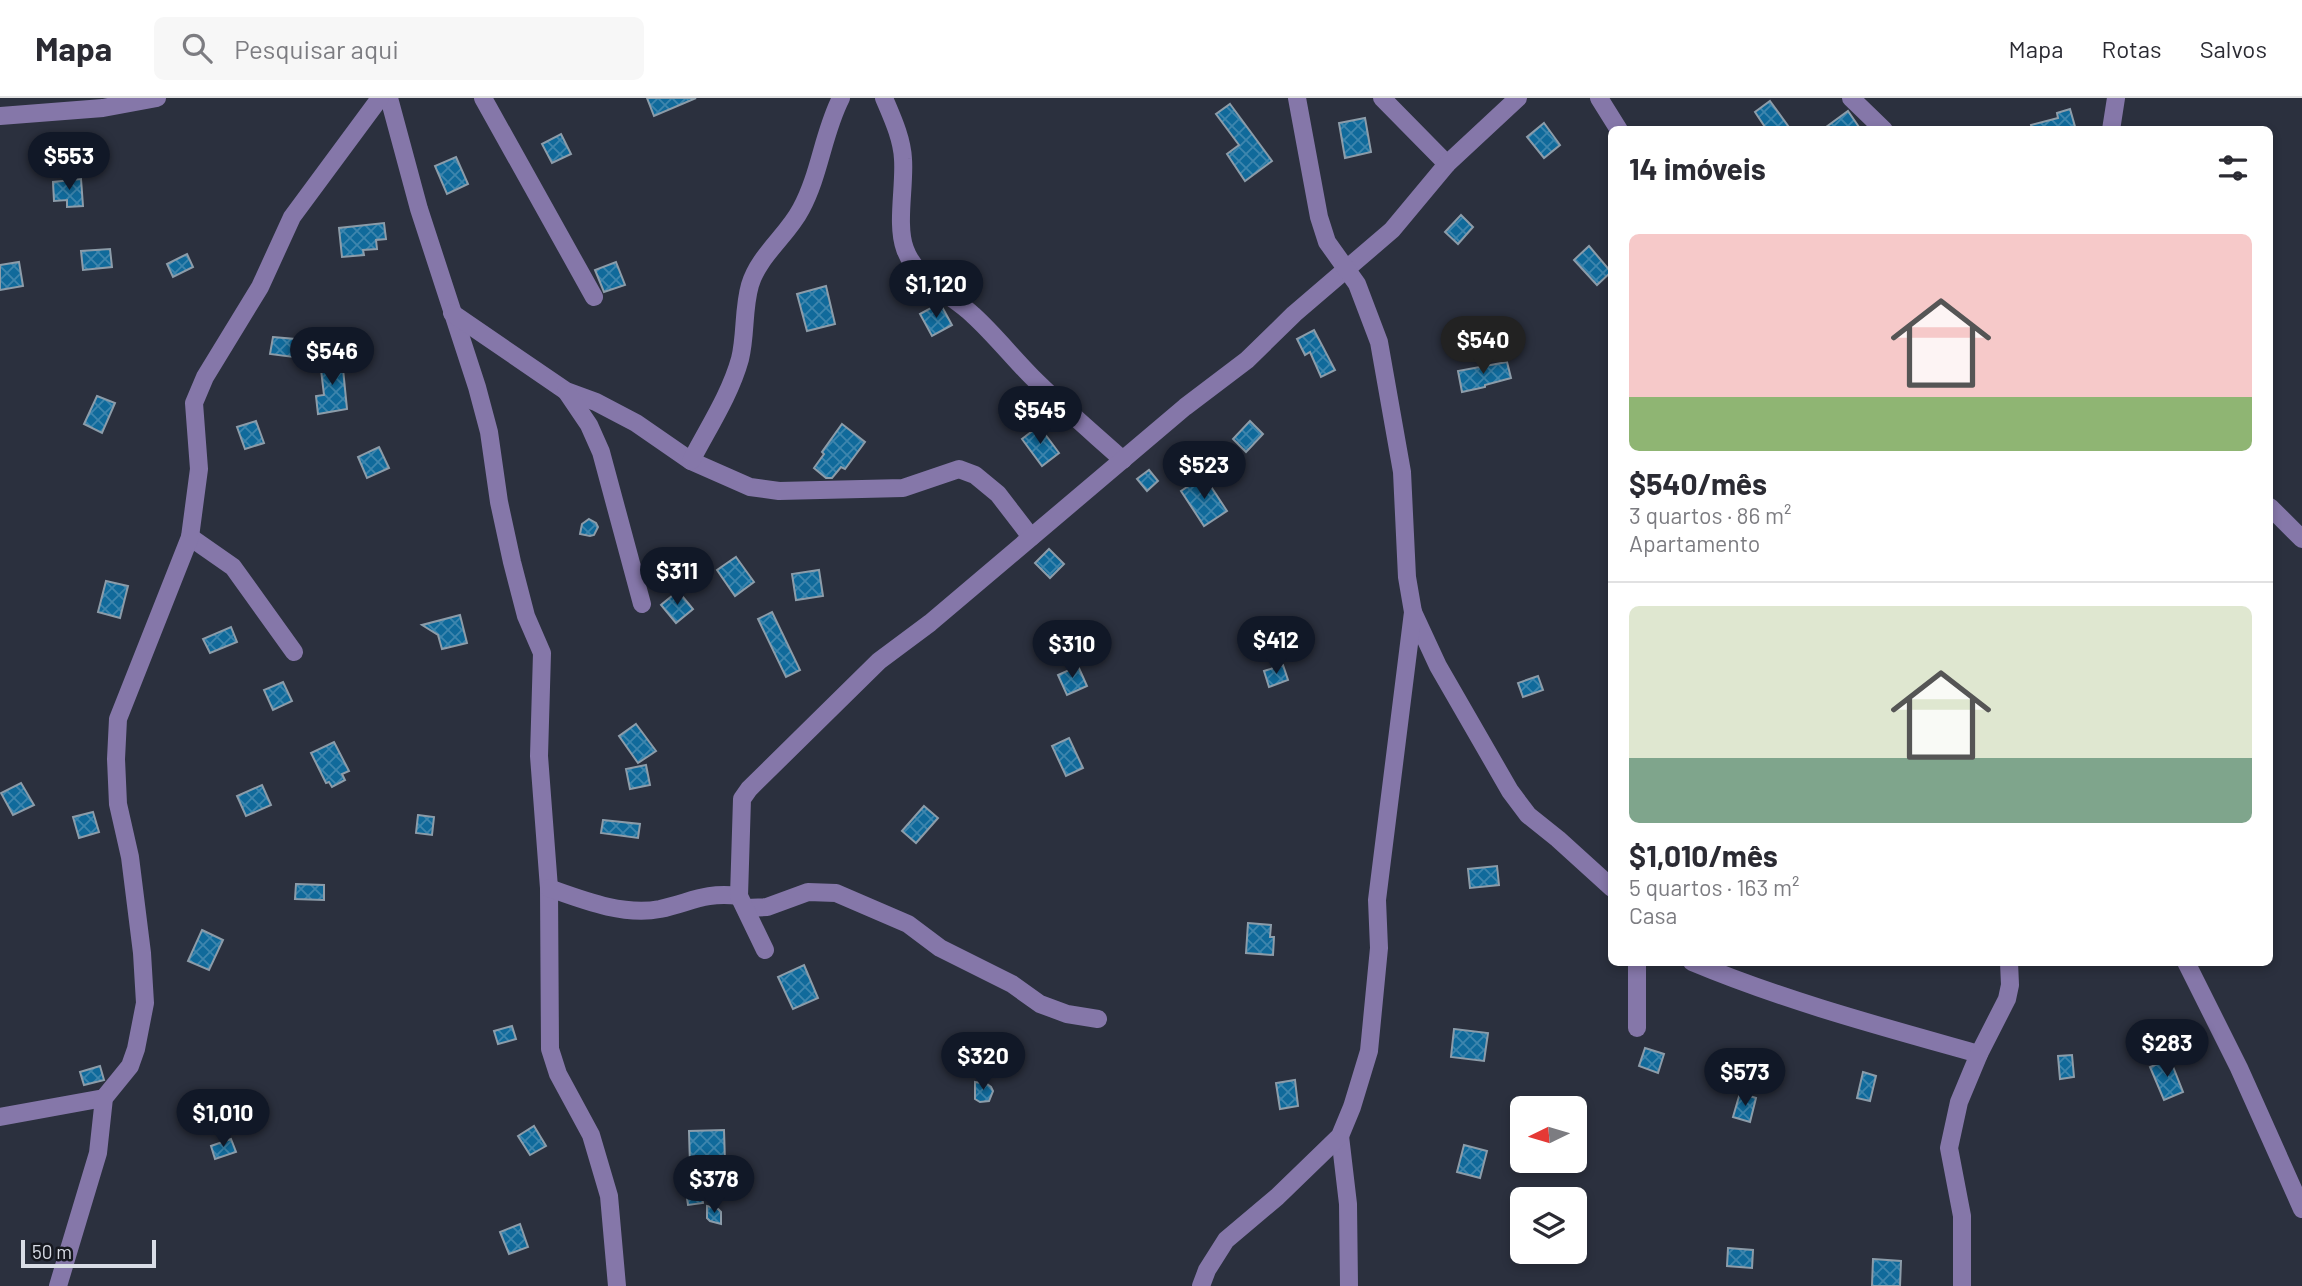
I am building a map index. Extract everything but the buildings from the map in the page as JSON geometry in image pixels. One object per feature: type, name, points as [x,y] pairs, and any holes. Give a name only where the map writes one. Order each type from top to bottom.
[{"type":"street","points":[[0,117],[103,108],[157,98]]},
{"type":"street","points":[[58,1286],[98,1153],[104,1098],[130,1066],[145,1003],[142,953],[130,857],[118,804],[118,719],[190,537],[199,469],[194,404],[198,390],[260,287],[292,217],[380,98]]},
{"type":"street","points":[[389,98],[419,209],[489,432],[499,502],[526,616],[542,653],[539,756],[549,888],[550,1049],[558,1073],[592,1135],[609,1196],[617,1286]]},
{"type":"street","points":[[483,98],[594,297]]},
{"type":"street","points":[[691,461],[719,408],[740,358],[750,284],[761,262],[800,211],[814,179],[833,113],[841,98]]},
{"type":"street","points":[[884,98],[895,123],[903,155],[901,223],[904,248],[914,266],[925,278],[975,316],[1033,378],[1123,460]]},
{"type":"street","points":[[1297,98],[1319,217],[1327,242],[1357,284],[1379,342],[1402,472],[1407,577],[1413,612],[1438,666],[1510,791],[1528,815],[1608,884]]},
{"type":"street","points":[[1382,98],[1447,164]]},
{"type":"street","points":[[765,950],[743,902],[742,799],[749,789],[879,661],[930,623],[1185,407],[1247,360],[1392,230],[1447,164],[1518,98]]},
{"type":"street","points":[[1599,98],[1616,126]]},
{"type":"street","points":[[1851,98],[1880,126]]},
{"type":"street","points":[[2112,126],[2116,98]]},
{"type":"street","points":[[452,313],[566,391],[596,402],[636,423],[691,461],[750,487],[779,491],[903,488],[959,469],[975,475],[998,494],[1031,537]]},
{"type":"street","points":[[566,391],[589,425],[601,452],[642,604]]},
{"type":"street","points":[[2273,510],[2302,540]]},
{"type":"street","points":[[190,537],[233,567],[295,652]]},
{"type":"street","points":[[1201,1286],[1207,1270],[1226,1240],[1277,1197],[1340,1136],[1352,1107],[1369,1051],[1379,948],[1377,900],[1413,612]]},
{"type":"street","points":[[549,888],[585,901],[639,910],[659,909],[718,894],[767,907],[808,892],[836,892],[908,923],[940,948],[1012,984],[1040,1004],[1067,1014],[1098,1019]]},
{"type":"street","points":[[1637,966],[1637,1028]]},
{"type":"street","points":[[1702,966],[1848,1017],[1979,1054]]},
{"type":"street","points":[[1962,1286],[1962,1216],[1949,1148],[1959,1102],[1979,1054],[2007,999],[2009,966]]},
{"type":"street","points":[[2188,966],[2239,1068],[2302,1209]]},
{"type":"street","points":[[0,1117],[104,1098]]},
{"type":"street","points":[[1340,1136],[1348,1204],[1349,1286]]}]
